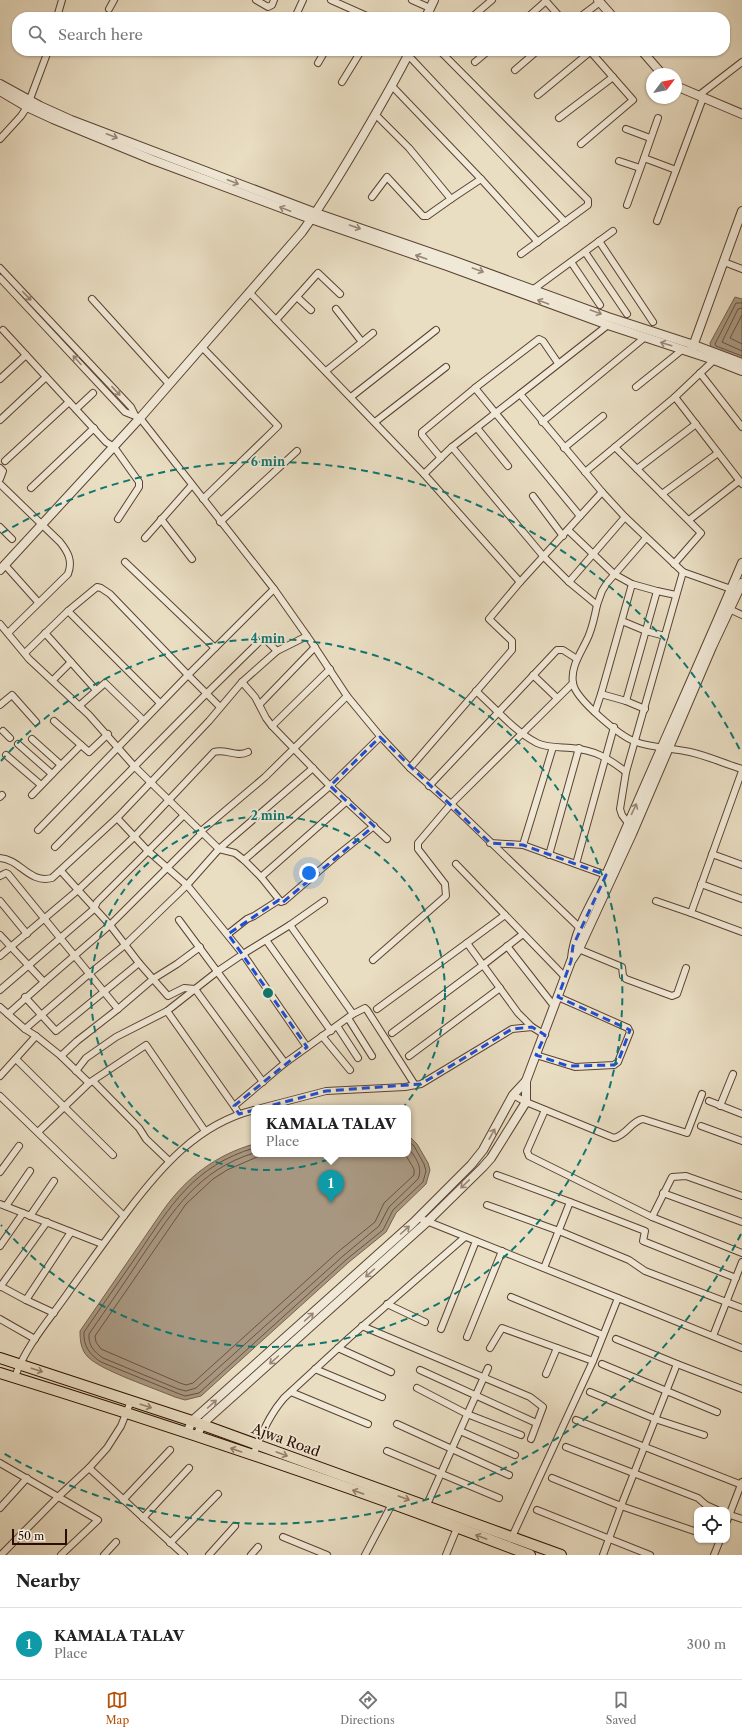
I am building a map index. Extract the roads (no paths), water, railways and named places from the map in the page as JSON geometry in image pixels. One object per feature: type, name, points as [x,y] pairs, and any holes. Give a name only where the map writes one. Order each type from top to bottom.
[{"type":"main road","name":"Ajwa Road","points":[[0,1358],[202,1424],[424,1511],[510,1542],[530,1555]]},
{"type":"main road","name":"Ajwa Road","points":[[0,1372],[192,1435],[392,1504],[424,1511],[457,1528],[561,1555]]},
{"type":"street","points":[[58,12],[62,0]]},
{"type":"street","points":[[109,9],[114,0]]},
{"type":"street","points":[[256,0],[268,7],[272,5],[274,0]]},
{"type":"street","points":[[297,12],[303,0]]},
{"type":"street","points":[[331,0],[358,12]]},
{"type":"street","points":[[412,0],[432,4]]},
{"type":"street","points":[[478,12],[492,0]]},
{"type":"street","points":[[534,12],[546,1],[556,12]]},
{"type":"street","points":[[586,12],[599,1],[608,12]]},
{"type":"street","points":[[0,139],[21,116],[28,104],[46,56]]},
{"type":"street","points":[[318,63],[322,56]]},
{"type":"street","points":[[342,82],[359,56]]},
{"type":"street","points":[[38,602],[2,568],[114,446],[137,416],[169,384],[202,347],[314,216],[392,86],[407,56]]},
{"type":"street","points":[[412,56],[565,222]]},
{"type":"street","points":[[445,56],[588,200],[588,205],[520,254]]},
{"type":"street","points":[[474,62],[482,56]]},
{"type":"street","points":[[515,70],[531,56]]},
{"type":"street","points":[[538,96],[584,56]]},
{"type":"street","points":[[580,144],[633,100],[594,56]]},
{"type":"street","points":[[646,56],[657,68]]},
{"type":"street","points":[[657,221],[701,97],[742,62]]},
{"type":"street","points":[[559,118],[613,77]]},
{"type":"street","points":[[0,84],[28,104]]},
{"type":"street","points":[[392,86],[481,179],[538,242]]},
{"type":"street","points":[[682,89],[742,114]]},
{"type":"street","points":[[0,91],[102,140],[314,216],[644,338],[682,350],[693,348],[714,360],[742,371]]},
{"type":"street","points":[[375,114],[409,148],[451,199]]},
{"type":"street","points":[[627,205],[658,118]]},
{"type":"street","points":[[626,129],[650,138]]},
{"type":"street","points":[[644,158],[676,170]]},
{"type":"street","points":[[619,161],[640,168]]},
{"type":"street","points":[[372,197],[387,177],[423,216],[427,216],[481,179]]},
{"type":"street","points":[[693,348],[742,211]]},
{"type":"street","points":[[314,216],[533,290],[693,348],[742,363]]},
{"type":"street","points":[[526,295],[613,231]]},
{"type":"street","points":[[599,241],[653,322]]},
{"type":"street","points":[[585,252],[627,314]]},
{"type":"street","points":[[570,262],[600,305]]},
{"type":"street","points":[[724,262],[742,269]]},
{"type":"street","points":[[0,268],[131,406],[137,416],[274,589],[308,636],[347,696],[380,737],[410,768],[451,804],[583,931]]},
{"type":"street","points":[[276,320],[318,273],[340,294]]},
{"type":"street","points":[[0,278],[125,412],[137,416]]},
{"type":"street","points":[[249,292],[424,474],[520,582]]},
{"type":"street","points":[[297,297],[311,310]]},
{"type":"street","points":[[92,299],[169,384]]},
{"type":"street","points":[[336,309],[362,342]]},
{"type":"street","points":[[424,474],[452,447],[608,325]]},
{"type":"street","points":[[3,330],[106,442],[114,446],[140,484],[118,519]]},
{"type":"street","points":[[351,397],[436,330]]},
{"type":"street","points":[[326,371],[373,333]]},
{"type":"street","points":[[542,422],[644,338]]},
{"type":"street","points":[[441,458],[422,435],[422,432],[475,388],[539,339],[543,341],[558,363]]},
{"type":"street","points":[[202,347],[278,426],[203,498]]},
{"type":"street","points":[[636,387],[682,350]]},
{"type":"street","points":[[0,379],[26,355]]},
{"type":"street","points":[[585,472],[675,397],[714,360]]},
{"type":"street","points":[[375,422],[446,367]]},
{"type":"street","points":[[700,373],[742,427]]},
{"type":"street","points":[[0,420],[46,377]]},
{"type":"street","points":[[475,388],[580,516]]},
{"type":"street","points":[[76,409],[93,393]]},
{"type":"street","points":[[520,394],[602,492],[625,517],[674,564],[683,572],[731,589]]},
{"type":"street","points":[[675,397],[741,483],[689,520]]},
{"type":"street","points":[[5,461],[69,402]]},
{"type":"street","points":[[564,448],[602,416]]},
{"type":"street","points":[[637,469],[696,424]]},
{"type":"street","points":[[31,488],[94,428]]},
{"type":"street","points":[[477,428],[508,466]]},
{"type":"street","points":[[452,447],[544,557],[569,582],[597,605]]},
{"type":"street","points":[[615,447],[701,532],[701,534],[674,564]]},
{"type":"street","points":[[220,522],[297,451]]},
{"type":"street","points":[[662,494],[718,453]]},
{"type":"street","points":[[0,468],[3,471],[0,479]]},
{"type":"street","points":[[0,484],[41,526],[60,542],[66,550],[71,566],[68,574],[8,633]]},
{"type":"street","points":[[145,538],[192,485]]},
{"type":"street","points":[[410,768],[512,650],[512,641],[489,619],[520,582],[602,492]]},
{"type":"street","points":[[533,496],[563,536]]},
{"type":"street","points":[[569,582],[625,517]]},
{"type":"street","points":[[161,520],[192,559]]},
{"type":"street","points":[[0,527],[12,539]]},
{"type":"street","points":[[568,530],[614,574],[632,584],[676,595]]},
{"type":"street","points":[[646,538],[614,574],[602,591],[589,635],[577,660],[572,683],[577,693],[594,712],[636,742],[690,752],[742,770],[691,913]]},
{"type":"street","points":[[125,562],[215,648]]},
{"type":"street","points":[[727,608],[731,589],[742,563]]},
{"type":"street","points":[[628,823],[622,815],[620,809],[626,772],[636,742],[683,572]]},
{"type":"street","points":[[583,931],[666,748],[727,608],[742,582]]},
{"type":"street","points":[[594,712],[601,694],[632,584]]},
{"type":"street","points":[[25,653],[68,611],[97,587],[101,588],[110,594],[220,707]]},
{"type":"street","points":[[38,830],[118,748],[143,720],[274,589]]},
{"type":"street","points":[[626,701],[657,591]]},
{"type":"street","points":[[727,608],[742,615]]},
{"type":"street","points":[[68,611],[160,703]]},
{"type":"street","points":[[622,621],[665,636]]},
{"type":"street","points":[[0,624],[25,653],[108,734],[134,766],[219,849],[235,853],[244,860],[261,877],[281,902],[374,826]]},
{"type":"street","points":[[45,633],[96,690]]},
{"type":"street","points":[[0,858],[9,861],[40,879],[52,878],[117,818],[209,721],[242,682],[277,652],[308,636]]},
{"type":"street","points":[[55,847],[206,694],[262,640],[265,639],[277,652]]},
{"type":"street","points":[[260,704],[315,647]]},
{"type":"street","points":[[429,786],[557,650],[563,650],[577,660]]},
{"type":"street","points":[[53,680],[71,662]]},
{"type":"street","points":[[272,726],[330,669]]},
{"type":"street","points":[[533,675],[557,698]]},
{"type":"street","points":[[242,682],[260,704],[266,718],[272,726],[330,786],[387,839]]},
{"type":"street","points":[[373,960],[446,896],[445,884],[417,846],[425,833],[451,804],[572,683]]},
{"type":"street","points":[[79,706],[96,690],[105,684],[143,720]]},
{"type":"street","points":[[476,691],[522,733],[538,743],[553,747],[579,748],[605,757],[626,772]]},
{"type":"street","points":[[601,694],[626,701],[645,709]]},
{"type":"street","points":[[0,705],[12,695],[36,722]]},
{"type":"street","points":[[8,1014],[25,997],[110,925],[168,868],[201,832],[265,777],[347,696]]},
{"type":"street","points":[[54,721],[89,752],[108,734]]},
{"type":"street","points":[[576,864],[614,727]]},
{"type":"street","points":[[1,731],[10,738]]},
{"type":"street","points":[[244,860],[330,786],[380,737]]},
{"type":"street","points":[[32,739],[61,765]]},
{"type":"street","points":[[18,744],[52,774]]},
{"type":"street","points":[[32,796],[81,745]]},
{"type":"street","points":[[524,845],[553,747]]},
{"type":"street","points":[[549,855],[579,748]]},
{"type":"street","points":[[192,1435],[202,1424],[427,1222],[491,1158],[526,1102],[526,1081],[545,1035],[554,1006],[576,948],[628,823],[666,748]]},
{"type":"street","points":[[0,956],[78,890],[134,837],[214,752],[220,751],[239,754],[248,752]]},
{"type":"street","points":[[6,755],[41,785]]},
{"type":"street","points":[[25,1030],[89,974],[125,945],[187,884],[219,849],[313,768]]},
{"type":"street","points":[[261,877],[347,801]]},
{"type":"street","points":[[0,990],[94,909],[98,902],[184,815]]},
{"type":"street","points":[[117,818],[148,851],[187,884],[243,954],[307,1047]]},
{"type":"street","points":[[490,843],[524,845],[606,875]]},
{"type":"street","points":[[712,854],[742,865]]},
{"type":"street","points":[[456,864],[565,977]]},
{"type":"street","points":[[61,871],[110,925],[139,963],[168,996],[184,988],[195,989],[263,1082]]},
{"type":"street","points":[[0,876],[7,873],[118,1009]]},
{"type":"street","points":[[701,884],[742,899]]},
{"type":"street","points":[[228,934],[247,919],[279,900]]},
{"type":"street","points":[[656,900],[742,932]]},
{"type":"street","points":[[0,901],[27,934]]},
{"type":"street","points":[[76,1071],[86,1058],[116,1037],[167,1011],[218,970],[290,925],[324,901]]},
{"type":"street","points":[[377,1009],[505,915]]},
{"type":"street","points":[[179,920],[218,970],[285,1063]]},
{"type":"street","points":[[290,925],[353,1014]]},
{"type":"street","points":[[392,1033],[523,934]]},
{"type":"street","points":[[0,935],[44,982]]},
{"type":"street","points":[[266,940],[331,1031]]},
{"type":"street","points":[[467,943],[518,1013],[532,1027],[545,1035]]},
{"type":"street","points":[[507,946],[554,1006]]},
{"type":"street","points":[[61,1056],[77,1041],[153,979],[200,947]]},
{"type":"street","points":[[576,948],[622,967],[623,976],[626,979],[672,996],[677,994],[686,968]]},
{"type":"street","points":[[25,997],[56,1031],[139,963]]},
{"type":"street","points":[[409,1056],[500,988]]},
{"type":"street","points":[[536,1055],[575,1067],[614,1065],[618,1062],[630,1032],[628,1028],[558,997]]},
{"type":"street","points":[[0,1007],[25,1030],[36,1036],[91,1082],[139,1128],[146,1139],[169,1161]]},
{"type":"street","points":[[234,1106],[285,1063],[353,1014],[365,1008],[415,1085]]},
{"type":"street","points":[[167,1011],[239,1114]]},
{"type":"street","points":[[348,1018],[372,1056]]},
{"type":"street","points":[[337,1026],[358,1058]]},
{"type":"street","points":[[272,1105],[326,1091],[405,1087],[421,1084],[503,1033],[512,1029],[532,1027]]},
{"type":"street","points":[[1,1072],[16,1059],[36,1036]]},
{"type":"street","points":[[322,1036],[350,1070]]},
{"type":"street","points":[[38,1132],[64,1105],[91,1082],[146,1045],[205,1131]]},
{"type":"street","points":[[16,1059],[114,1155]]},
{"type":"street","points":[[720,1106],[732,1074]]},
{"type":"street","points":[[192,1435],[192,1421],[419,1218],[471,1165],[483,1150],[513,1095],[526,1081]]},
{"type":"street","points":[[513,1095],[526,1102],[614,1138],[620,1137],[637,1121],[643,1119],[687,1133],[702,1094]]},
{"type":"street","points":[[0,1096],[124,1216]]},
{"type":"street","points":[[709,1101],[742,1114]]},
{"type":"street","points":[[545,1110],[527,1151],[529,1156],[652,1217],[742,1253]]},
{"type":"street","points":[[15,1377],[19,1365],[36,1339],[102,1244],[152,1178],[169,1161],[205,1131],[239,1114],[251,1111]]},
{"type":"street","points":[[701,1126],[742,1141]]},
{"type":"street","points":[[0,1172],[19,1146]]},
{"type":"street","points":[[30,1170],[3,1205],[102,1244]]},
{"type":"street","points":[[497,1175],[644,1231],[643,1241],[738,1276]]},
{"type":"street","points":[[652,1217],[672,1177],[686,1176],[742,1196]]},
{"type":"street","points":[[30,1216],[54,1181]]},
{"type":"street","points":[[663,1193],[742,1222]]},
{"type":"street","points":[[544,1268],[570,1202]]},
{"type":"street","points":[[487,1205],[558,1231],[629,1260],[645,1271],[742,1308]]},
{"type":"street","points":[[0,1246],[23,1213]]},
{"type":"street","points":[[419,1218],[742,1348]]},
{"type":"street","points":[[47,1222],[0,1287],[54,1313]]},
{"type":"street","points":[[26,1300],[70,1232]]},
{"type":"street","points":[[253,1456],[276,1408],[291,1392],[362,1326],[465,1237]]},
{"type":"street","points":[[441,1329],[476,1241]]},
{"type":"street","points":[[467,1337],[502,1251]]},
{"type":"street","points":[[713,1336],[738,1276],[742,1262]]},
{"type":"street","points":[[511,1297],[603,1335]]},
{"type":"street","points":[[510,1542],[593,1361],[618,1298]]},
{"type":"street","points":[[387,1304],[425,1322]]},
{"type":"street","points":[[0,1320],[36,1339]]},
{"type":"street","points":[[362,1326],[530,1397],[543,1407],[531,1439]]},
{"type":"street","points":[[490,1348],[502,1328],[593,1361]]},
{"type":"street","points":[[616,1340],[742,1389]]},
{"type":"street","points":[[338,1348],[391,1372]]},
{"type":"street","points":[[546,1374],[557,1348]]},
{"type":"street","points":[[602,1364],[717,1412]]},
{"type":"street","points":[[603,1555],[633,1474],[677,1364]]},
{"type":"street","points":[[424,1511],[440,1472],[452,1449],[488,1368]]},
{"type":"street","points":[[315,1370],[382,1397]]},
{"type":"street","points":[[420,1370],[534,1422]]},
{"type":"street","points":[[417,1388],[467,1414],[521,1435]]},
{"type":"street","points":[[291,1392],[368,1424]]},
{"type":"street","points":[[590,1392],[655,1419],[704,1435]]},
{"type":"street","points":[[1,1555],[58,1496],[89,1468],[107,1448],[121,1426],[131,1401]]},
{"type":"street","points":[[576,1420],[742,1484],[730,1512]]},
{"type":"street","points":[[397,1424],[509,1475]]},
{"type":"street","points":[[460,1431],[515,1455]]},
{"type":"street","points":[[566,1447],[698,1498],[710,1507]]},
{"type":"street","points":[[124,1500],[170,1450]]},
{"type":"street","points":[[387,1451],[499,1498]]},
{"type":"street","points":[[1,1465],[28,1478],[98,1520],[61,1555]]},
{"type":"street","points":[[89,1468],[184,1555]]},
{"type":"street","points":[[144,1518],[189,1468]]},
{"type":"street","points":[[0,1508],[28,1478]]},
{"type":"street","points":[[552,1478],[621,1506],[694,1531]]},
{"type":"street","points":[[170,1543],[218,1494]]},
{"type":"street","points":[[365,1555],[392,1504]]},
{"type":"street","points":[[537,1510],[650,1555]]},
{"type":"street","points":[[730,1517],[742,1518]]},
{"type":"street","points":[[209,1555],[235,1526]]},
{"type":"street","points":[[446,1555],[457,1528]]},
{"type":"street","points":[[282,1537],[327,1555]]},
{"type":"street","points":[[104,1555],[116,1542]]},
{"type":"street","points":[[714,1555],[718,1543]]},
{"type":"street","points":[[251,1555],[258,1547]]},
{"type":"water","points":[[735,297],[742,299],[742,360],[711,349],[710,343]]},
{"type":"water","points":[[411,1138],[417,1144],[428,1163],[430,1170],[426,1184],[396,1213],[386,1232],[349,1262],[201,1396],[185,1400],[175,1397],[104,1368],[94,1362],[88,1357],[81,1345],[80,1331],[173,1197],[203,1169],[227,1154],[251,1145],[251,1157],[411,1157]]},
{"type":"place","name":"KAMALA TALAV","points":[[331,1203]]}]
